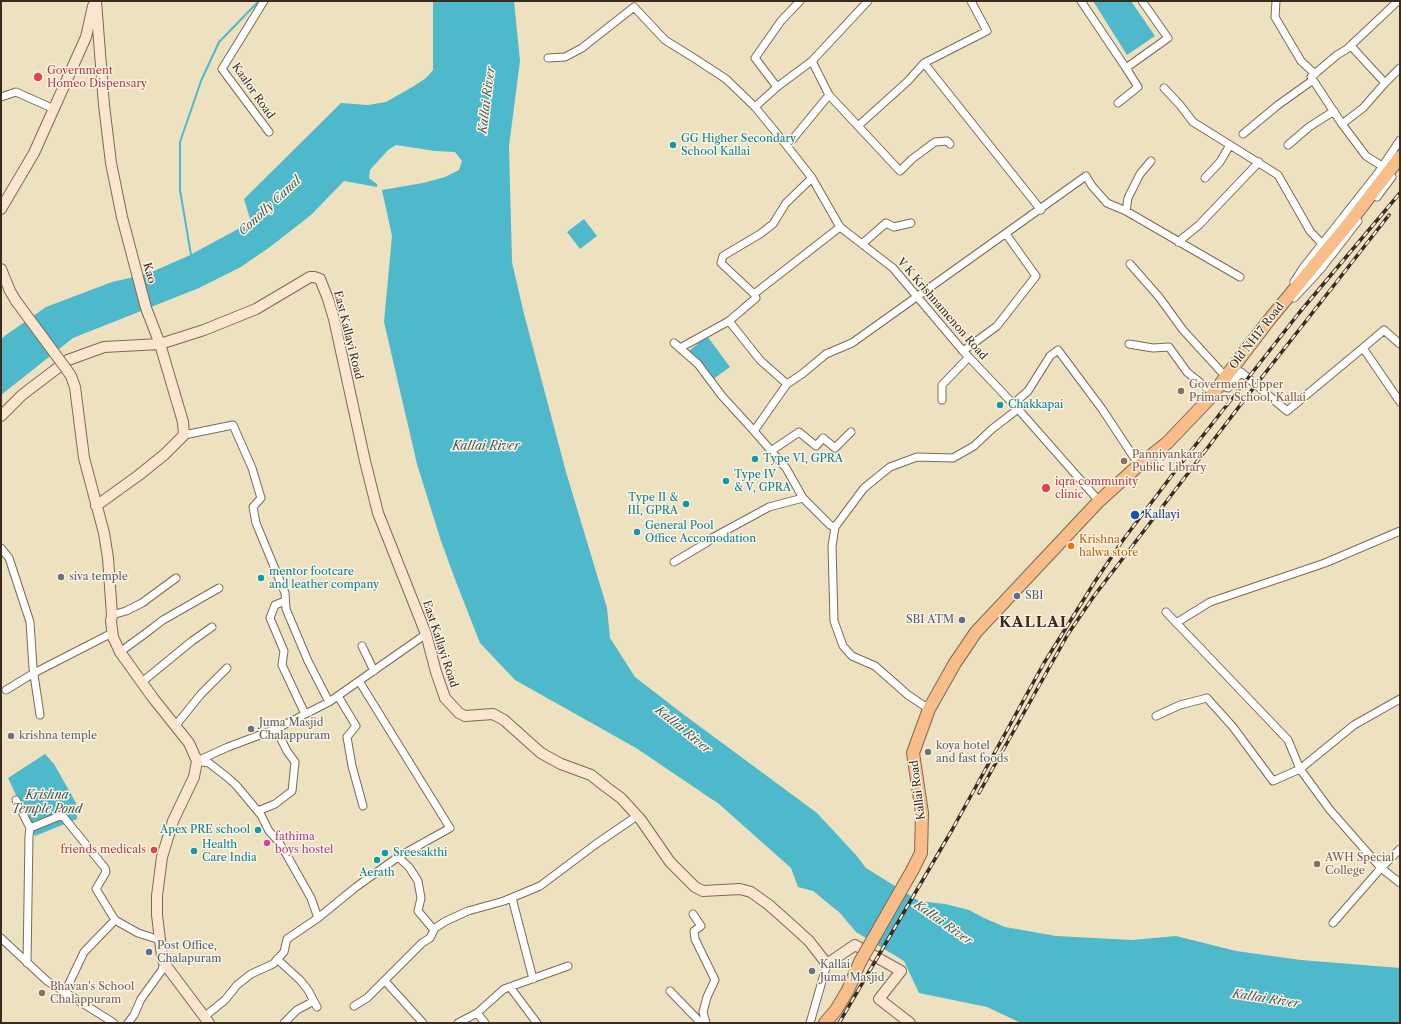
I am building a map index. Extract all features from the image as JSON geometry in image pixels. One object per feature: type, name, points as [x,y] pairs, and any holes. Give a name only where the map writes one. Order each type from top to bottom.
[{"type":"main road","name":"Old NH17 Road","points":[[1099,501],[1139,465],[1167,443],[1219,385],[1269,320],[1350,222],[1400,156]]},
{"type":"main road","name":"Kallai Road","points":[[825,1023],[836,1010],[848,990],[860,962],[921,853],[922,813],[913,753],[929,708],[955,663],[976,632],[1099,501]]},
{"type":"street","points":[[1,209],[34,153],[54,109],[86,37],[95,1]]},
{"type":"street","name":"Kao","points":[[95,1],[104,105],[111,163],[122,217],[146,308],[160,344],[183,422],[184,436]]},
{"type":"street","name":"Kaalor Road","points":[[264,1],[222,69],[270,132]]},
{"type":"street","points":[[776,87],[755,58],[781,21],[800,1]]},
{"type":"street","points":[[755,107],[776,87],[812,61],[868,1]]},
{"type":"street","points":[[858,126],[908,81],[924,63],[987,31],[972,1]]},
{"type":"street","points":[[1081,1],[1138,87],[1118,102]]},
{"type":"street","points":[[1126,68],[1168,38],[1142,1]]},
{"type":"street","points":[[1276,1],[1275,16],[1301,61],[1314,77],[1342,124],[1366,156],[1382,166]]},
{"type":"street","points":[[1243,134],[1314,77],[1337,55],[1351,46],[1398,1]]},
{"type":"street","name":"V K Krishnamenon Road","points":[[548,58],[565,57],[582,48],[634,7],[665,40],[726,79],[755,107],[788,146],[812,178],[840,227],[893,268],[963,351],[1016,406],[1099,501]]},
{"type":"street","points":[[1351,46],[1385,83]]},
{"type":"street","points":[[812,61],[829,96],[900,171],[912,159],[935,142],[947,140],[950,144]]},
{"type":"street","points":[[924,63],[1041,210]]},
{"type":"street","points":[[1342,124],[1363,108],[1400,68]]},
{"type":"street","points":[[1164,88],[1193,122],[1278,175],[1310,231],[1322,244]]},
{"type":"street","points":[[1,97],[16,92],[54,109]]},
{"type":"street","points":[[788,146],[829,96]]},
{"type":"street","points":[[1288,145],[1309,127],[1334,111]]},
{"type":"street","points":[[1269,320],[1303,268],[1382,166],[1400,140]]},
{"type":"street","points":[[1205,178],[1220,162],[1230,145]]},
{"type":"street","points":[[1126,212],[1128,198],[1140,174],[1150,161]]},
{"type":"street","points":[[1178,242],[1199,225],[1258,162]]},
{"type":"street","points":[[1269,320],[1277,316],[1320,270],[1400,167]]},
{"type":"street","points":[[754,431],[787,384],[802,374],[826,354],[852,342],[1041,210],[1086,176],[1107,204],[1126,212],[1240,277]]},
{"type":"street","points":[[812,178],[786,203],[773,224],[760,234],[723,256],[721,263],[754,294],[756,298],[729,321],[677,346],[698,364],[722,396],[786,468],[803,498],[830,525],[835,527]]},
{"type":"street","points":[[862,244],[886,223],[894,227],[911,223]]},
{"type":"street","points":[[754,294],[840,227]]},
{"type":"street","points":[[963,351],[997,326],[1036,276],[1006,234]]},
{"type":"street","points":[[1130,264],[1159,297],[1183,330],[1219,385]]},
{"type":"street","points":[[1,269],[16,301],[68,365],[75,387],[84,458],[104,533],[108,558],[112,615],[111,621],[114,642],[142,682],[189,743],[197,761],[194,777],[173,821],[162,857],[157,896],[160,940],[164,963],[162,970],[141,999],[134,1015],[128,1023]]},
{"type":"street","name":"East Kallayi Road","points":[[1,416],[22,395],[68,365],[104,347],[160,344],[204,330],[256,309],[310,277],[320,279],[334,319],[363,454],[378,513],[426,634],[436,672],[445,698],[458,713],[465,716],[493,714],[504,720],[541,753],[561,764],[591,775],[621,798],[637,816],[670,862],[695,887],[703,891],[740,889],[751,892],[769,905],[809,941],[827,964]]},
{"type":"street","points":[[729,321],[760,360],[787,384]]},
{"type":"street","points":[[1129,344],[1153,348],[1169,347],[1187,372],[1228,388],[1241,372],[1286,411],[1384,330],[1400,344]]},
{"type":"street","points":[[1363,348],[1400,402]]},
{"type":"street","points":[[929,708],[908,695],[875,666],[852,656],[843,646],[834,622],[832,546],[835,527],[864,488],[890,467],[917,457],[953,458],[974,446],[1016,406],[1028,391],[1050,356],[1058,350],[1102,409],[1139,465]]},
{"type":"street","points":[[942,400],[942,385],[969,357]]},
{"type":"street","points":[[96,506],[165,454],[184,436],[233,424],[252,468],[261,498],[252,507],[256,523],[285,593],[286,609],[295,634],[329,702]]},
{"type":"street","points":[[771,451],[798,432],[816,446],[824,438],[835,448],[851,432]]},
{"type":"street","points":[[674,562],[712,538],[769,507],[803,498]]},
{"type":"street","points":[[1176,623],[1210,602],[1325,563],[1400,531]]},
{"type":"street","points":[[1,548],[9,558],[30,622],[34,673],[40,715]]},
{"type":"street","points":[[112,615],[126,611],[142,603],[176,578]]},
{"type":"street","points":[[120,652],[163,620],[219,588]]},
{"type":"street","points":[[285,601],[275,605],[270,618],[284,651],[282,665],[305,714]]},
{"type":"street","points":[[1166,612],[1288,740],[1300,769],[1330,810],[1381,868],[1400,883]]},
{"type":"street","points":[[142,682],[212,627]]},
{"type":"street","points":[[6,690],[34,673],[112,633]]},
{"type":"street","points":[[197,761],[228,747],[276,729],[329,702],[426,634]]},
{"type":"street","points":[[362,646],[374,671]]},
{"type":"street","points":[[176,725],[201,694],[226,668]]},
{"type":"street","points":[[164,963],[206,1020],[237,986],[251,974],[273,964],[284,952],[287,939],[318,918],[356,887],[398,857],[450,828],[359,681]]},
{"type":"street","points":[[338,696],[356,726],[347,737],[352,766],[363,806]]},
{"type":"street","points":[[1156,716],[1180,705],[1207,698],[1233,727],[1273,781],[1300,769],[1354,725],[1400,699]]},
{"type":"street","points":[[258,812],[275,804],[292,791],[295,762],[287,751],[276,729]]},
{"type":"street","points":[[197,761],[210,763],[227,777],[236,785],[258,812],[269,831],[278,841],[293,865],[311,898],[318,918]]},
{"type":"street","points":[[16,800],[30,828],[27,963]]},
{"type":"street","points":[[30,828],[62,815],[105,868],[106,872],[96,889],[115,920],[138,934],[160,940]]},
{"type":"street","points":[[354,1006],[367,998],[422,943],[430,938],[435,928],[468,911],[512,898],[540,886],[596,844],[637,816]]},
{"type":"street","points":[[1333,923],[1381,868],[1400,849]]},
{"type":"street","points":[[398,857],[409,867],[418,881],[421,898],[418,911],[434,930]]},
{"type":"street","points":[[512,898],[533,979]]},
{"type":"street","points":[[693,914],[701,926],[694,931],[695,939],[715,980],[707,997],[703,1012],[706,1023]]},
{"type":"street","points":[[64,992],[84,952],[115,920]]},
{"type":"street","points":[[1,938],[47,981],[114,1023]]},
{"type":"street","points":[[810,1023],[827,964],[855,945],[901,971],[879,999],[910,1023]]},
{"type":"street","points":[[277,959],[300,980],[308,990],[315,1004],[297,1010],[284,1023]]},
{"type":"street","points":[[458,1023],[477,1012],[504,989],[568,966]]},
{"type":"street","points":[[384,981],[423,1023]]},
{"type":"street","points":[[510,987],[537,1023]]},
{"type":"street","points":[[670,991],[701,1023]]},
{"type":"street","points":[[477,1012],[485,1023]]},
{"type":"water","name":"Kallai River","points":[[433,1],[514,1],[520,61],[509,146],[512,262],[523,310],[566,472],[607,608],[610,638],[635,677],[817,813],[866,868],[919,901],[945,904],[969,910],[1005,927],[1056,936],[1132,940],[1176,936],[1236,951],[1301,960],[1400,968],[1400,1023],[1021,1023],[987,1007],[919,993],[904,961],[856,932],[840,913],[813,891],[798,887],[791,868],[719,804],[636,748],[515,680],[480,643],[456,582],[441,541],[417,464],[384,322],[392,236],[382,190],[423,183],[445,177],[459,170],[462,161],[455,152],[435,151],[396,145],[388,150],[370,170],[369,178],[377,184],[377,187],[344,181],[311,215],[270,247],[241,267],[199,288],[73,338],[1,395],[1,339],[6,335],[46,307],[112,282],[147,274],[188,256],[251,222],[244,199],[341,103],[368,105],[386,102],[426,78],[433,70]]},
{"type":"water","points":[[1093,1],[1131,1],[1155,36],[1127,55]]},
{"type":"water","points":[[584,219],[597,236],[580,249],[567,232]]},
{"type":"water","points":[[707,336],[730,367],[712,380],[689,351]]},
{"type":"water","name":"Krishna Temple Pond","points":[[45,754],[54,764],[76,803],[77,819],[35,836],[8,778]]},
{"type":"waterway","points":[[191,255],[180,190],[180,142],[201,81],[219,42],[257,3]]},
{"type":"railway","points":[[839,1023],[952,830],[1044,663],[1123,540],[1299,313],[1400,193]]},
{"type":"railway","points":[[979,793],[1068,634],[1094,596],[1248,395],[1389,215]]},
{"type":"place","name":"Government Homeo Dispensary","points":[[38,77]]},
{"type":"place","name":"GG Higher Secondary School Kallai","points":[[673,145]]},
{"type":"place","name":"Goverment Upper Primary School, Kallai","points":[[1181,391]]},
{"type":"place","name":"Chakkapai","points":[[1000,405]]},
{"type":"place","name":"Type VI, GPRA","points":[[755,459]]},
{"type":"place","name":"Panniyankara Public Library","points":[[1124,461]]},
{"type":"place","name":"Type IV & V, GPRA","points":[[726,481]]},
{"type":"place","name":"iqra community clinic","points":[[1046,488]]},
{"type":"place","name":"Type II & III, GPRA","points":[[686,504]]},
{"type":"place","name":"Kallayi","points":[[1135,515]]},
{"type":"place","name":"General Pool Office Accomodation","points":[[637,532]]},
{"type":"place","name":"Krishna halwa store","points":[[1071,546]]},
{"type":"place","name":"siva temple","points":[[61,577]]},
{"type":"place","name":"mentor footcare and leather company","points":[[261,578]]},
{"type":"place","name":"SBI","points":[[1017,596]]},
{"type":"place","name":"SBI ATM","points":[[962,620]]},
{"type":"place","name":"Juma Masjid Chalappuram","points":[[251,729]]},
{"type":"place","name":"krishna temple","points":[[11,736]]},
{"type":"place","name":"koya hotel and fast foods","points":[[928,752]]},
{"type":"place","name":"Apex PRE school","points":[[258,830]]},
{"type":"place","name":"fathima boys hostel","points":[[267,843]]},
{"type":"place","name":"friends medicals","points":[[154,850]]},
{"type":"place","name":"Health Care India","points":[[194,851]]},
{"type":"place","name":"Sreesakthi","points":[[385,853]]},
{"type":"place","name":"Aerath","points":[[377,860]]},
{"type":"place","name":"AWH Special College","points":[[1317,864]]},
{"type":"place","name":"Post Office, Chalapuram","points":[[149,952]]},
{"type":"place","name":"Kallai Juma Masjid","points":[[812,971]]},
{"type":"place","name":"Bhavan's School Chalappuram","points":[[42,993]]},
{"type":"district","name":"KALLAI","points":[[1033,623]]},
{"type":"water label","name":"Conolly Canal","points":[[270,206]]}]
